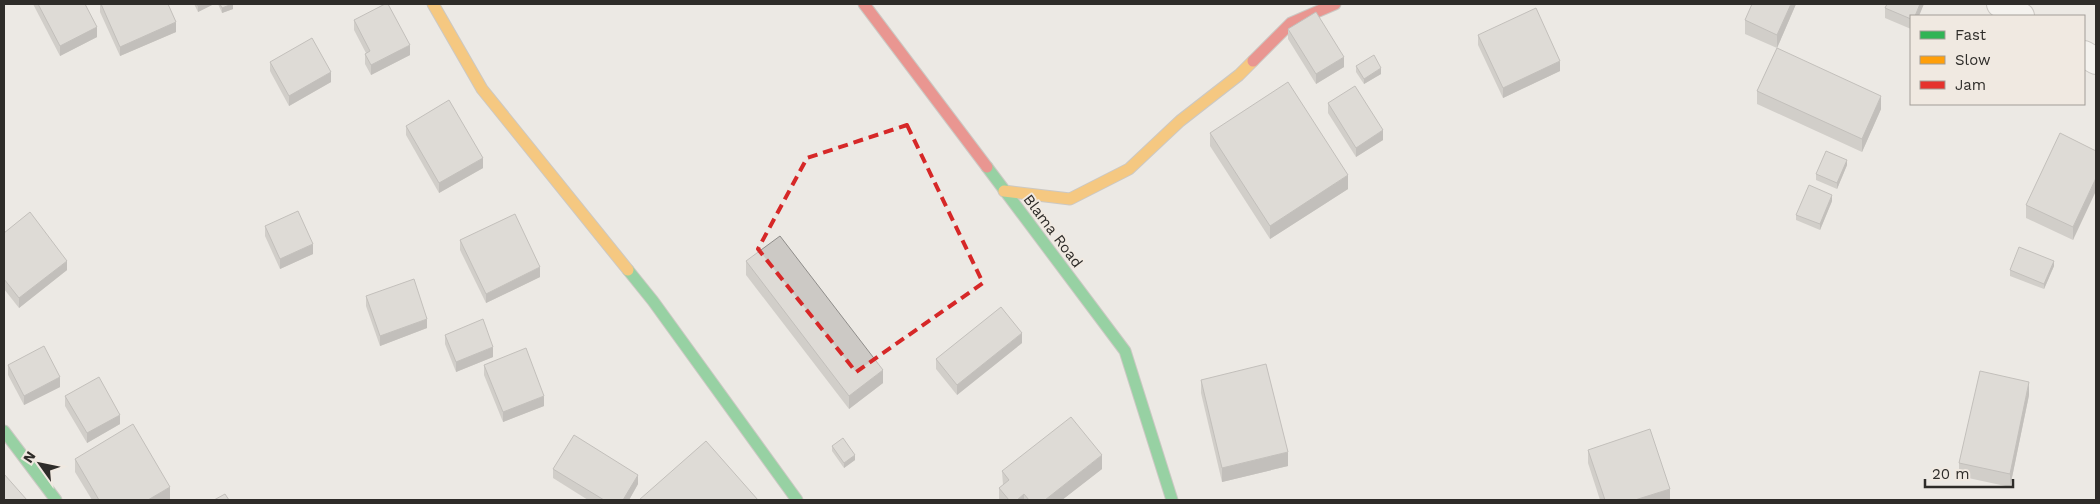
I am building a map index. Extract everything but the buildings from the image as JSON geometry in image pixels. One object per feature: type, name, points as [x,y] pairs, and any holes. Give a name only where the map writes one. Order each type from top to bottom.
[{"type":"street","points":[[433,4],[482,89],[653,301],[797,500]]},
{"type":"street","name":"Blama Road","points":[[864,4],[1125,351],[1172,500]]},
{"type":"street","points":[[1004,191],[1070,199],[1129,169],[1180,121],[1239,75],[1291,23],[1335,4]]},
{"type":"street","points":[[2000,4],[2019,15]]},
{"type":"street","points":[[2085,55],[2096,61]]},
{"type":"street","points":[[4,431],[56,500]]},
{"type":"highlighted area","points":[[907,125],[983,283],[856,372],[758,249],[807,158]]},
{"type":"traffic: fast","points":[[987,167],[1125,351],[1172,500]]},
{"type":"traffic: fast","points":[[628,270],[653,301],[797,500]]},
{"type":"traffic: fast","points":[[4,431],[56,500]]},
{"type":"traffic: slow","points":[[433,4],[482,89],[628,270]]},
{"type":"traffic: slow","points":[[1004,191],[1070,199],[1129,169],[1180,121],[1239,75],[1253,61]]},
{"type":"traffic: jam","points":[[864,4],[987,167]]},
{"type":"traffic: jam","points":[[1253,61],[1291,23],[1335,4]]}]
